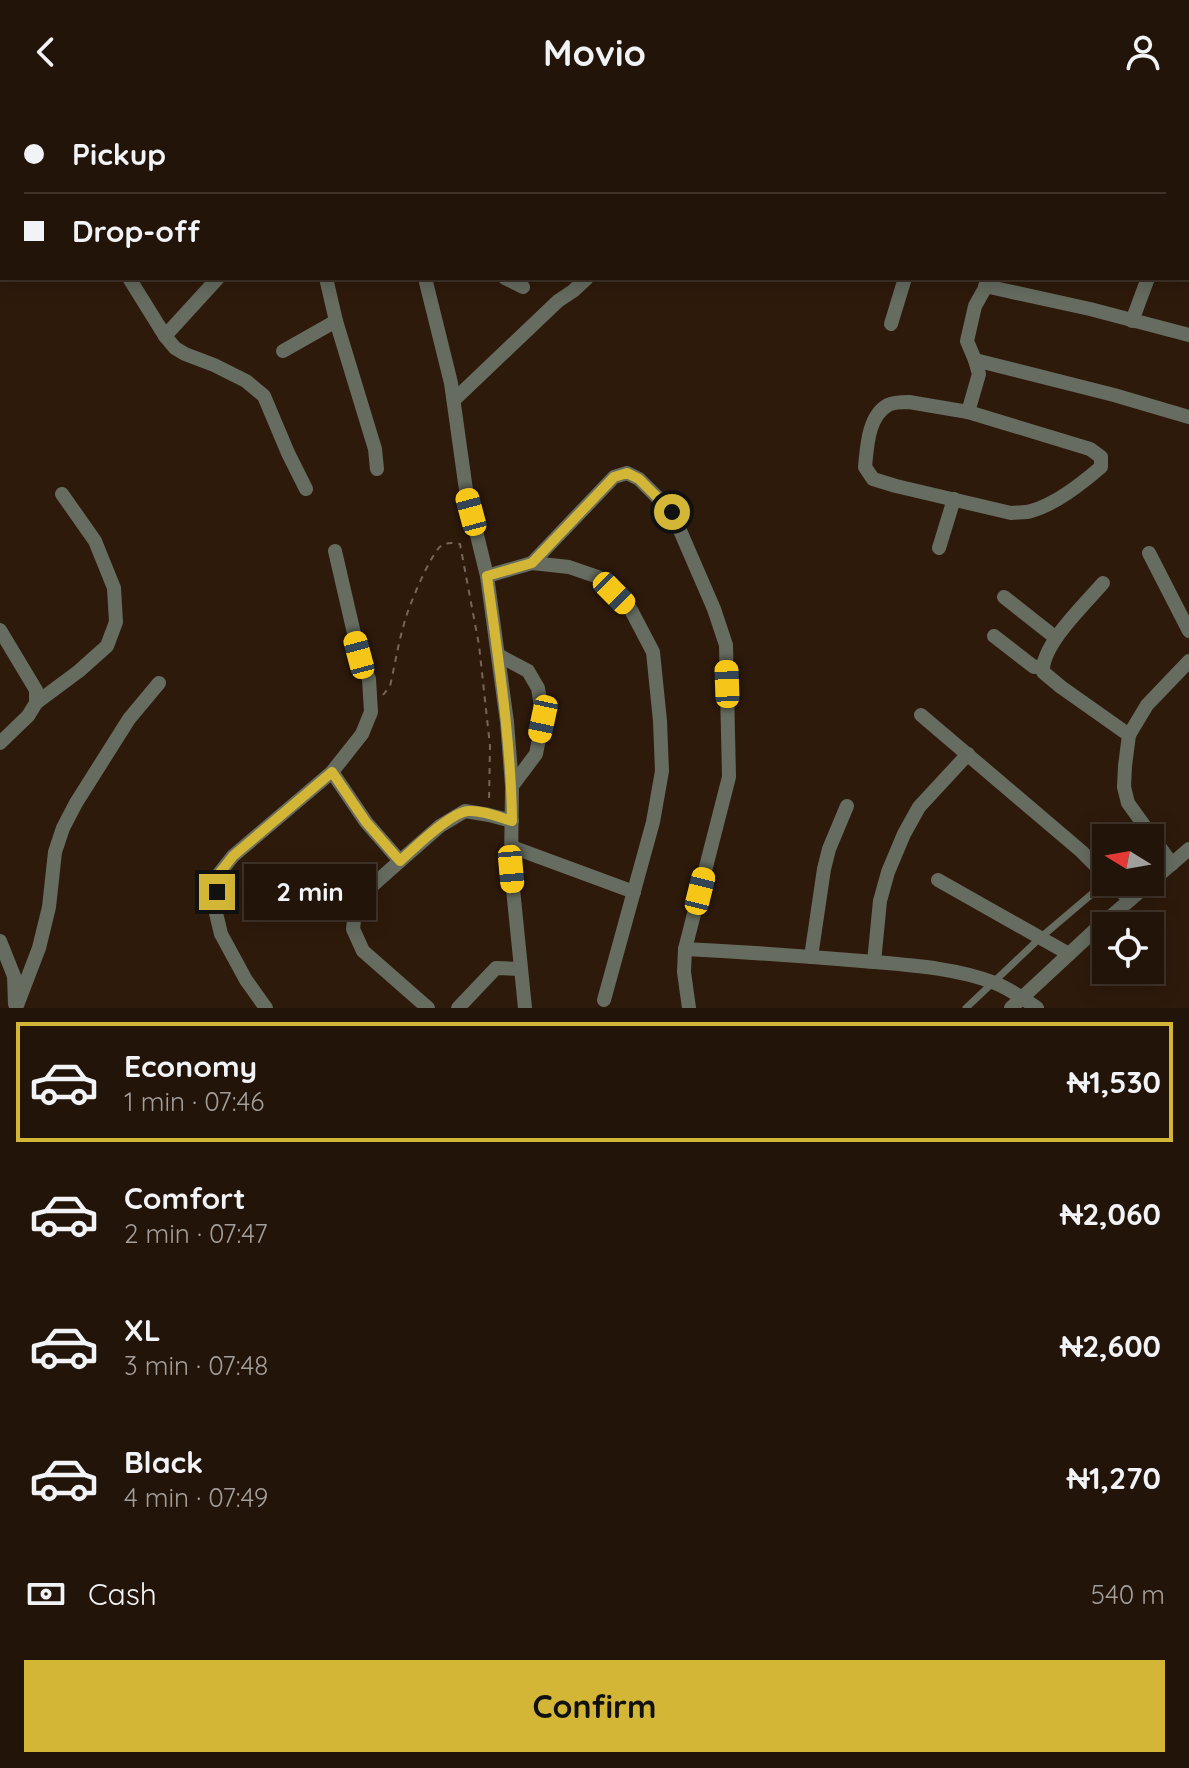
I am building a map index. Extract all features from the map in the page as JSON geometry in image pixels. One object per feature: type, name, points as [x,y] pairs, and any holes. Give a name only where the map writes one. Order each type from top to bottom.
[{"type":"street","points":[[130,280],[175,348],[246,381],[264,396],[306,489]]},
{"type":"street","points":[[165,336],[216,280]]},
{"type":"street","points":[[326,280],[375,449],[377,469]]},
{"type":"street","points":[[425,280],[451,383],[466,490],[487,576],[498,655],[512,786],[511,869],[525,1008]]},
{"type":"street","points":[[509,280],[523,287]]},
{"type":"street","points":[[454,400],[558,301],[585,280]]},
{"type":"street","points":[[891,324],[904,280]]},
{"type":"street","points":[[1132,321],[1147,280]]},
{"type":"street","points":[[968,412],[979,374],[967,341],[975,306],[988,282],[1189,335]]},
{"type":"street","points":[[283,351],[336,321]]},
{"type":"street","points":[[975,360],[1189,417]]},
{"type":"street","points":[[909,402],[968,412],[1090,449],[1101,457],[1101,467],[1055,500],[1030,511],[1011,513],[873,479],[865,467],[869,435],[878,413],[890,404],[909,402]]},
{"type":"street","points":[[532,563],[614,477],[627,473],[639,479],[672,512],[714,609],[726,645],[729,777],[685,949],[684,972],[689,1008]]},
{"type":"street","points":[[0,743],[28,716],[36,703],[107,646],[116,622],[114,588],[95,541],[62,494]]},
{"type":"street","points":[[939,548],[954,499]]},
{"type":"street","points":[[266,1008],[246,980],[221,934],[215,909],[218,875],[233,856],[332,772],[362,734],[371,712],[369,679],[359,655],[335,551]]},
{"type":"street","points":[[1149,553],[1189,631]]},
{"type":"street","points":[[487,576],[532,563],[569,567],[598,577],[631,610],[653,652],[662,771],[653,822],[604,1000]]},
{"type":"street","points":[[1103,583],[1056,638],[1045,656],[1043,672],[1129,735]]},
{"type":"street","points":[[1004,597],[1056,638]]},
{"type":"street","points":[[0,630],[36,690],[36,703]]},
{"type":"street","points":[[994,636],[1034,667],[1043,666]]},
{"type":"street","points":[[498,655],[528,671],[538,688],[543,719],[536,754],[512,786]]},
{"type":"street","points":[[1140,824],[1128,803],[1124,787],[1129,735],[1147,705],[1188,666]]},
{"type":"street","points":[[16,1008],[42,935],[49,907],[55,852],[63,828],[129,719],[159,683]]},
{"type":"street","points":[[921,715],[1092,863]]},
{"type":"street","points":[[874,962],[880,901],[904,834],[919,807],[968,754]]},
{"type":"street","points":[[332,772],[366,822],[400,861]]},
{"type":"street","points":[[811,957],[824,869],[847,806]]},
{"type":"street","points":[[428,1008],[363,951],[353,929],[355,911],[373,885],[440,826],[465,811],[512,821]]},
{"type":"street","points":[[512,847],[634,892]]},
{"type":"street","points":[[1016,1003],[1189,849]]},
{"type":"street","points":[[1164,856],[1172,864]]},
{"type":"street","points":[[938,880],[1069,954]]},
{"type":"street","points":[[1126,896],[1130,900]]},
{"type":"street","points":[[0,941],[14,976],[16,1008]]},
{"type":"street","points":[[685,949],[874,962],[949,971],[995,983],[1016,1003],[1037,1008]]},
{"type":"street","points":[[458,1008],[496,968],[520,969]]},
{"type":"lane","points":[[966,1008],[1092,894]]},
{"type":"path","points":[[371,712],[390,686],[405,620],[426,568],[439,547],[450,542],[460,544],[481,659],[490,746],[489,815]]},
{"type":"route","points":[[217,892],[218,875],[233,856],[332,772],[366,822],[400,861],[440,826],[465,811],[512,821],[507,722],[487,576],[532,563],[614,477],[627,473],[639,479],[672,512]]}]
